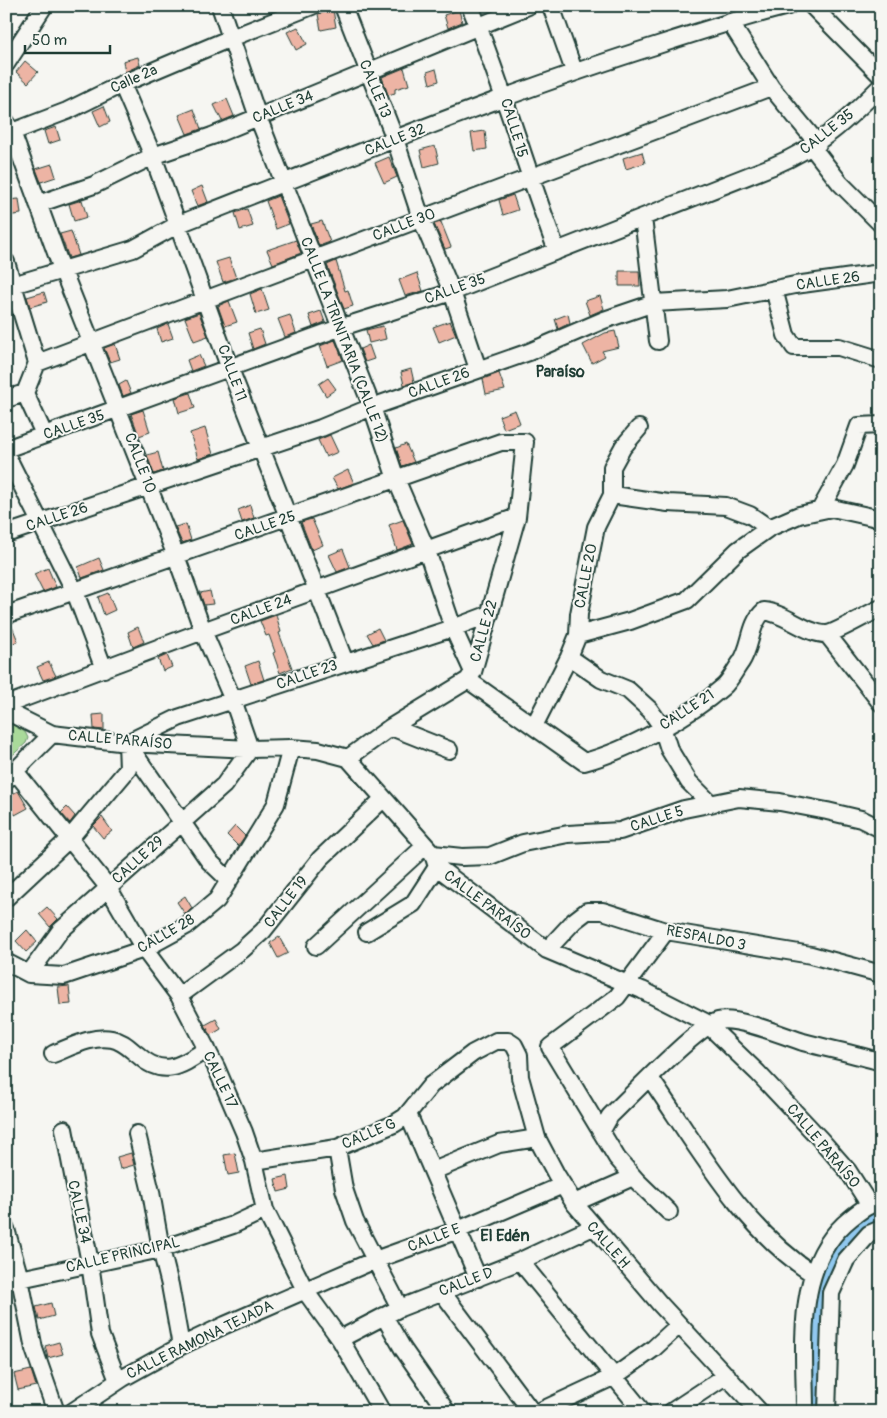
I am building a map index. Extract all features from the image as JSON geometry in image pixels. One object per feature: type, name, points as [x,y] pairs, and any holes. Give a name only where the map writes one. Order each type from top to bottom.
[{"type":"street","points":[[6,64],[44,6]]},
{"type":"street","name":"CALLE LA TRINITARIA (CALLE 12)","points":[[220,6],[258,116],[339,328],[372,407],[396,479],[427,551],[470,676]]},
{"type":"street","name":"Calle 2ª","points":[[9,127],[67,111],[122,84],[312,6]]},
{"type":"street","name":"CALLE 13","points":[[343,6],[396,140],[421,218],[452,292],[478,369]]},
{"type":"street","name":"CALLE 15","points":[[470,6],[504,96],[530,178],[557,251]]},
{"type":"street","name":"CALLE 34","points":[[38,204],[94,185],[153,156],[212,136],[479,28],[528,6]]},
{"type":"street","points":[[551,6],[574,71]]},
{"type":"street","name":"CALLE 32","points":[[9,286],[133,250],[179,224],[504,96],[574,71],[730,22],[752,10],[788,6]]},
{"type":"street","points":[[812,6],[881,76]]},
{"type":"street","points":[[730,22],[771,87],[815,145],[840,183],[881,224]]},
{"type":"street","name":"CALLE 11","points":[[122,84],[153,156],[230,369],[345,662]]},
{"type":"street","name":"CALLE 35","points":[[6,449],[44,434],[119,410],[339,328],[452,292],[773,166],[815,145],[881,86]]},
{"type":"street","name":"CALLE 30","points":[[37,363],[771,87]]},
{"type":"street","name":"CALLE 10","points":[[9,127],[62,270],[176,556],[202,631],[233,700],[250,749]]},
{"type":"street","points":[[643,218],[658,340]]},
{"type":"street","points":[[6,262],[9,286],[37,363],[25,393],[44,434]]},
{"type":"street","name":"CALLE 26","points":[[6,534],[320,428],[372,407],[537,349],[604,320],[654,303],[726,299],[774,289],[881,273]]},
{"type":"street","points":[[774,289],[788,342],[794,347],[839,346],[881,360]]},
{"type":"street","points":[[6,399],[25,393]]},
{"type":"street","points":[[820,510],[845,465],[859,426],[881,425]]},
{"type":"street","name":"CALLE 20","points":[[534,726],[570,657],[578,635],[579,614],[596,527],[612,495],[612,467],[623,447],[639,428]]},
{"type":"street","name":"CALLE 25","points":[[6,616],[501,442],[524,442]]},
{"type":"street","name":"CALLE 22","points":[[348,758],[470,676],[490,614],[517,517],[524,442]]},
{"type":"street","points":[[6,454],[75,592],[104,668]]},
{"type":"street","points":[[612,495],[668,503],[726,506],[750,515],[769,528]]},
{"type":"street","points":[[578,635],[630,621],[688,600],[738,550],[769,528],[799,515],[820,510],[853,511],[881,519]]},
{"type":"street","name":"CALLE 24","points":[[6,705],[202,631],[517,517]]},
{"type":"street","points":[[881,608],[827,634],[881,703]]},
{"type":"street","name":"CALLE 21","points":[[470,676],[584,762],[603,757],[662,728],[695,708],[724,686],[745,657],[756,618],[764,611],[776,612],[810,629],[827,634]]},
{"type":"street","name":"CALLE 23","points":[[127,744],[178,718],[453,628],[490,614]]},
{"type":"street","points":[[570,657],[601,679],[628,690],[650,710],[662,728],[669,749],[689,782],[711,804]]},
{"type":"street","name":"CALLE PARAÍSO","points":[[6,711],[52,734],[127,744],[229,746],[250,749],[291,748],[348,758],[431,856],[547,950],[628,984],[709,1025],[758,1073],[821,1140],[875,1202]]},
{"type":"street","points":[[391,728],[449,750]]},
{"type":"street","points":[[10,775],[52,734]]},
{"type":"street","points":[[127,744],[209,861],[229,880]]},
{"type":"street","points":[[6,898],[70,838],[128,768],[127,744]]},
{"type":"street","name":"CALLE 28","points":[[6,962],[29,974],[64,976],[144,949],[186,926],[217,900],[276,804],[291,748]]},
{"type":"street","name":"CALLE 29","points":[[29,974],[60,931],[224,785],[250,749]]},
{"type":"street","name":"CALLE 17","points":[[10,775],[70,838],[108,888],[144,949],[179,996],[207,1049],[240,1124],[254,1161],[265,1210],[306,1292],[340,1339],[382,1412]]},
{"type":"street","name":"CALLE 5","points":[[431,856],[490,856],[523,843],[568,834],[620,830],[684,809],[740,798],[780,802],[861,819],[881,829]]},
{"type":"street","name":"CALLE 19","points":[[179,996],[228,961],[263,931],[320,859],[384,799]]},
{"type":"street","points":[[367,932],[413,904],[431,856]]},
{"type":"street","points":[[316,946],[431,856]]},
{"type":"street","name":"RESPALDO 3","points":[[547,950],[574,921],[587,911],[603,911],[666,931],[811,955],[881,974]]},
{"type":"street","points":[[666,931],[617,997],[550,1047],[618,1158],[633,1177],[669,1212]]},
{"type":"street","points":[[601,1132],[610,1116],[650,1078],[709,1025],[720,1020],[737,1022],[881,1062]]},
{"type":"street","points":[[53,1054],[92,1039],[112,1039],[126,1045],[144,1061],[163,1068],[177,1068],[207,1049]]},
{"type":"street","name":"CALLE G","points":[[254,1161],[337,1148],[394,1124],[408,1114],[431,1085],[472,1052],[496,1041],[508,1041],[514,1045]]},
{"type":"street","name":"CALLE H","points":[[514,1045],[519,1055],[520,1077],[537,1138],[574,1203],[679,1325],[760,1412]]},
{"type":"street","points":[[650,1078],[739,1205],[763,1234],[792,1260],[813,1274]]},
{"type":"street","points":[[408,1114],[478,1278]]},
{"type":"street","name":"CALLE 34","points":[[64,1129],[90,1263],[100,1334],[118,1381]]},
{"type":"street","points":[[137,1134],[151,1192],[160,1249],[170,1285],[181,1346]]},
{"type":"street","points":[[433,1171],[498,1144],[537,1138]]},
{"type":"street","points":[[337,1148],[344,1189],[355,1221],[400,1308]]},
{"type":"street","points":[[574,1203],[633,1177]]},
{"type":"street","name":"CALLE E","points":[[306,1292],[375,1260],[458,1230],[563,1185]]},
{"type":"street","points":[[805,1412],[806,1304],[817,1259],[838,1228],[875,1202]]},
{"type":"street","name":"CALLE PRINCIPAL","points":[[13,1281],[160,1249],[233,1226],[265,1210]]},
{"type":"street","name":"CALLE D","points":[[340,1339],[400,1308],[520,1261],[593,1227]]},
{"type":"street","points":[[6,1229],[13,1281],[56,1412]]},
{"type":"street","points":[[826,1412],[831,1293],[846,1260],[869,1234],[881,1229]]},
{"type":"street","points":[[520,1261],[615,1376],[642,1412]]},
{"type":"street","name":"CALLE RAMONA TEJADA","points":[[72,1412],[118,1381],[181,1346],[296,1294],[306,1292]]},
{"type":"street","points":[[442,1292],[532,1412]]},
{"type":"street","points":[[384,1316],[403,1349],[447,1412]]},
{"type":"street","points":[[538,1412],[615,1376],[653,1349],[679,1325]]},
{"type":"street","points":[[671,1412],[727,1375]]},
{"type":"green space","points":[[6,721],[25,732],[28,738],[26,743],[6,761]]},
{"type":"building","points":[[333,10],[336,27],[321,30],[318,14]]},
{"type":"building","points":[[459,10],[462,22],[448,28],[444,15]]},
{"type":"building","points":[[298,27],[307,44],[296,50],[287,32]]},
{"type":"building","points":[[138,57],[140,65],[125,72],[123,61]]},
{"type":"building","points":[[25,61],[38,72],[28,83],[16,72]]},
{"type":"building","points":[[404,68],[409,85],[395,89],[395,93],[388,95],[382,77]]},
{"type":"building","points":[[436,69],[439,81],[430,84],[427,72]]},
{"type":"building","points":[[227,99],[234,116],[222,121],[214,105]]},
{"type":"building","points":[[104,106],[110,122],[100,127],[93,111]]},
{"type":"building","points":[[194,109],[201,129],[187,134],[179,115]]},
{"type":"building","points":[[56,127],[60,140],[48,144],[44,131]]},
{"type":"building","points":[[485,131],[487,149],[474,151],[471,133]]},
{"type":"building","points":[[435,146],[439,163],[424,167],[420,150]]},
{"type":"building","points":[[642,152],[645,163],[626,169],[623,158]]},
{"type":"building","points":[[389,157],[397,177],[384,183],[375,163]]},
{"type":"building","points":[[52,164],[56,177],[41,182],[36,169]]},
{"type":"building","points":[[202,186],[208,202],[197,206],[191,191]]},
{"type":"building","points":[[513,195],[518,210],[503,215],[499,200]]},
{"type":"building","points":[[278,196],[289,224],[276,229],[266,201]]},
{"type":"building","points":[[19,199],[21,214],[6,216],[6,200]]},
{"type":"building","points":[[82,200],[87,217],[74,221],[69,204]]},
{"type":"building","points":[[247,209],[253,226],[240,230],[235,213]]},
{"type":"building","points":[[322,221],[330,242],[319,246],[311,224]]},
{"type":"building","points":[[441,222],[451,247],[445,249],[434,224]]},
{"type":"building","points":[[71,231],[79,255],[69,258],[60,234]]},
{"type":"building","points":[[296,240],[301,253],[273,264],[267,250]]},
{"type":"building","points":[[229,258],[236,278],[223,282],[216,262]]},
{"type":"building","points":[[336,261],[345,291],[348,290],[353,306],[344,309],[327,265]]},
{"type":"building","points":[[619,271],[639,271],[640,286],[619,286]]},
{"type":"building","points":[[417,273],[423,291],[405,296],[399,280]]},
{"type":"building","points":[[262,289],[269,310],[256,314],[250,294]]},
{"type":"building","points":[[44,292],[47,302],[30,307],[27,297]]},
{"type":"building","points":[[600,296],[604,309],[590,315],[585,301]]},
{"type":"building","points":[[229,301],[237,322],[225,326],[218,306]]},
{"type":"building","points":[[321,311],[325,322],[313,327],[309,315]]},
{"type":"building","points":[[199,313],[208,336],[194,341],[185,318]]},
{"type":"building","points":[[568,314],[570,323],[558,329],[555,319]]},
{"type":"building","points":[[290,315],[296,333],[285,337],[278,319]]},
{"type":"building","points":[[450,321],[456,335],[439,342],[433,327]]},
{"type":"building","points":[[168,324],[173,338],[161,342],[157,329]]},
{"type":"building","points":[[383,326],[386,339],[369,343],[366,330]]},
{"type":"building","points":[[260,329],[265,344],[253,349],[248,333]]},
{"type":"building","points":[[615,331],[619,347],[602,351],[605,356],[592,363],[583,345],[605,333]]},
{"type":"building","points":[[335,340],[343,360],[327,366],[320,346]]},
{"type":"building","points":[[115,344],[120,359],[110,362],[104,348]]},
{"type":"building","points":[[369,345],[374,359],[365,362],[360,349]]},
{"type":"building","points":[[199,355],[204,366],[191,371],[187,360]]},
{"type":"building","points":[[411,369],[414,382],[404,385],[401,372]]},
{"type":"building","points":[[499,373],[505,390],[486,394],[483,379]]},
{"type":"building","points":[[328,378],[336,389],[326,396],[319,384]]},
{"type":"building","points":[[126,381],[131,393],[123,396],[119,385]]},
{"type":"building","points":[[190,393],[195,408],[179,413],[175,398]]},
{"type":"building","points":[[143,410],[150,432],[139,436],[131,414]]},
{"type":"building","points":[[515,410],[520,423],[504,429],[499,416]]},
{"type":"building","points":[[205,428],[213,454],[198,459],[190,433]]},
{"type":"building","points":[[330,435],[338,452],[326,457],[318,440]]},
{"type":"building","points":[[406,444],[414,462],[402,466],[396,448]]},
{"type":"building","points":[[158,452],[163,471],[154,474],[147,455]]},
{"type":"building","points":[[348,470],[354,483],[338,489],[332,478]]},
{"type":"building","points":[[250,505],[254,518],[242,522],[238,510]]},
{"type":"building","points":[[312,519],[323,545],[312,550],[301,522]]},
{"type":"building","points":[[403,520],[413,544],[397,550],[389,525]]},
{"type":"building","points":[[186,524],[191,540],[182,543],[175,527]]},
{"type":"building","points":[[343,549],[350,567],[337,572],[329,555]]},
{"type":"building","points":[[99,558],[104,570],[82,578],[78,567]]},
{"type":"building","points":[[48,568],[56,587],[43,592],[34,574]]},
{"type":"building","points":[[210,591],[213,604],[204,605],[200,593]]},
{"type":"building","points":[[108,593],[115,610],[104,615],[98,597]]},
{"type":"building","points":[[276,615],[281,632],[279,633],[292,668],[280,673],[269,635],[266,636],[260,621]]},
{"type":"building","points":[[11,624],[18,641],[9,645],[6,640],[6,625]]},
{"type":"building","points":[[138,627],[144,642],[133,647],[128,632]]},
{"type":"building","points":[[378,628],[384,640],[373,644],[367,634]]},
{"type":"building","points":[[167,655],[172,667],[163,671],[158,659]]},
{"type":"building","points":[[258,661],[264,680],[251,684],[245,666]]},
{"type":"building","points":[[49,662],[56,676],[43,680],[37,667]]},
{"type":"building","points":[[104,714],[104,730],[94,729],[93,715]]},
{"type":"building","points":[[18,791],[28,808],[15,815],[6,797]]},
{"type":"building","points":[[67,807],[75,816],[70,823],[61,813]]},
{"type":"building","points":[[102,817],[112,831],[103,838],[93,826]]},
{"type":"building","points":[[235,826],[245,836],[238,846],[227,835]]},
{"type":"building","points":[[185,896],[192,908],[185,914],[177,902]]},
{"type":"building","points":[[47,907],[58,919],[50,927],[39,914]]},
{"type":"building","points":[[27,930],[37,942],[26,952],[16,941]]},
{"type":"building","points":[[279,937],[288,953],[278,958],[270,943]]},
{"type":"building","points":[[69,986],[71,1004],[60,1005],[58,987]]},
{"type":"building","points":[[216,1019],[221,1029],[211,1035],[205,1025]]},
{"type":"building","points":[[131,1153],[134,1165],[120,1169],[117,1157]]},
{"type":"building","points":[[235,1153],[239,1173],[228,1175],[224,1155]]},
{"type":"building","points":[[288,1176],[290,1189],[278,1192],[275,1179]]},
{"type":"building","points":[[51,1303],[54,1316],[39,1320],[36,1307]]},
{"type":"building","points":[[59,1342],[63,1354],[48,1358],[45,1346]]},
{"type":"building","points":[[31,1370],[36,1386],[18,1390],[14,1374]]},
{"type":"waterway","points":[[817,1412],[817,1302],[836,1250],[866,1223],[881,1217]]},
{"type":"district","name":"Paraíso","points":[[560,372]]},
{"type":"district","name":"El Edén","points":[[505,1236]]}]
